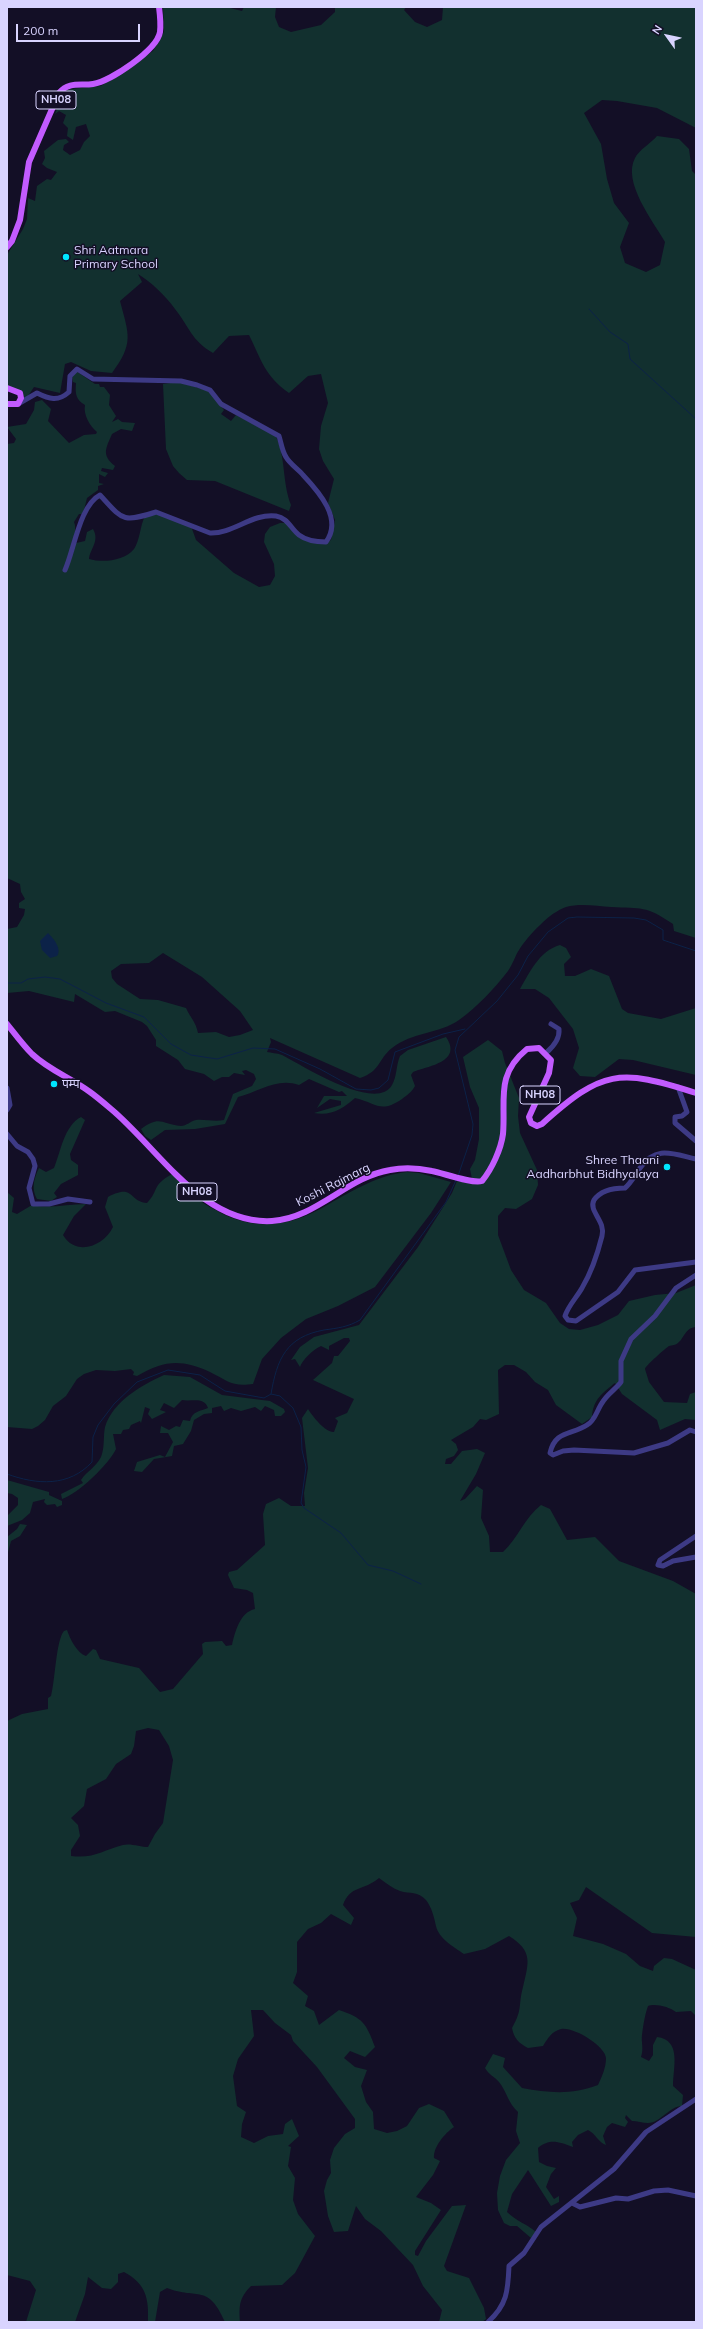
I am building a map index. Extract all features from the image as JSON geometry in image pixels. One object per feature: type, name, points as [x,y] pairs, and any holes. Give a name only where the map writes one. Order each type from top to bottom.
[{"type":"main road","name":"NH08","points":[[7,247],[12,241],[20,220],[28,162],[59,92],[68,85],[93,84],[104,81],[151,48],[160,32],[159,7]]},
{"type":"main road","points":[[7,388],[20,393],[21,398],[18,404],[7,404]]},
{"type":"main road","name":"Koshi Rajmarg","points":[[7,1024],[31,1053],[50,1068],[91,1092],[115,1112],[182,1179],[213,1205],[232,1214],[261,1220],[287,1219],[307,1212],[361,1181],[386,1170],[408,1167],[478,1182],[484,1178],[500,1147],[503,1133],[503,1085],[515,1060],[527,1049],[539,1048],[546,1053]]},
{"type":"main road","name":"NH08","points":[[546,1053],[551,1060],[550,1067],[529,1117],[531,1124],[536,1126],[542,1124],[586,1088],[599,1082],[622,1077],[642,1077],[696,1093]]},
{"type":"street","points":[[18,404],[37,392],[49,399],[62,398],[69,392],[70,376],[77,369],[93,379],[181,381],[210,390],[220,404],[279,436],[286,457],[304,476],[332,514],[333,525],[330,537],[326,542],[314,542],[300,536],[287,521],[277,516],[260,517],[219,533],[210,533],[156,512],[135,519],[121,518],[100,495],[93,498],[87,508],[65,570]]},
{"type":"street","points":[[546,1053],[554,1045],[559,1032],[559,1029],[551,1024]]},
{"type":"street","points":[[678,1087],[686,1112],[682,1116],[675,1117],[675,1123],[696,1141]]},
{"type":"street","points":[[7,1088],[10,1105],[7,1110]]},
{"type":"street","points":[[7,1134],[18,1146],[28,1152],[33,1159],[35,1166],[29,1188],[33,1204],[56,1203],[68,1200],[90,1202]]},
{"type":"street","points":[[696,1159],[663,1152],[656,1153],[643,1163],[625,1188],[610,1190],[594,1200],[592,1205],[594,1212],[601,1221],[602,1235],[583,1287],[565,1316],[568,1320],[576,1321],[618,1292],[626,1284],[631,1274],[639,1268],[696,1262]]},
{"type":"street","points":[[696,1275],[676,1288],[652,1319],[631,1339],[621,1362],[621,1382],[602,1402],[593,1420],[587,1426],[565,1432],[559,1437],[550,1453],[553,1456],[563,1451],[574,1450],[595,1453],[634,1453],[668,1443],[690,1430],[696,1432]]},
{"type":"street","points":[[696,1536],[660,1560],[658,1565],[662,1566],[673,1561],[696,1557]]},
{"type":"street","points":[[488,2322],[500,2311],[508,2282],[509,2266],[524,2253],[541,2227],[614,2169],[646,2132],[696,2098]]},
{"type":"street","points":[[572,2203],[580,2207],[616,2198],[628,2199],[654,2191],[668,2190],[696,2196]]},
{"type":"green space","points":[[163,7],[226,7],[242,11],[244,7],[276,7],[275,17],[279,27],[291,32],[321,25],[335,12],[335,7],[406,7],[404,10],[415,22],[427,27],[442,20],[443,7],[696,7],[696,128],[657,108],[617,101],[602,100],[584,113],[601,144],[607,179],[614,203],[629,223],[620,247],[625,263],[646,272],[660,265],[665,242],[647,213],[636,190],[632,168],[637,155],[657,136],[679,139],[689,149],[692,171],[696,175],[696,938],[674,931],[673,924],[656,914],[643,909],[588,905],[566,907],[546,919],[528,938],[519,950],[508,971],[479,1004],[451,1025],[408,1039],[392,1048],[387,1052],[376,1068],[367,1075],[360,1078],[270,1038],[271,1042],[267,1052],[282,1055],[338,1084],[371,1094],[384,1092],[392,1085],[400,1056],[408,1050],[446,1037],[450,1045],[450,1052],[447,1057],[442,1062],[413,1072],[411,1075],[415,1086],[414,1088],[408,1095],[395,1103],[383,1107],[355,1098],[336,1111],[320,1114],[314,1113],[341,1105],[341,1101],[330,1099],[317,1108],[324,1096],[347,1096],[342,1091],[339,1092],[309,1079],[299,1085],[291,1083],[275,1084],[238,1097],[225,1124],[195,1129],[165,1130],[151,1140],[145,1136],[141,1129],[152,1122],[157,1121],[181,1126],[196,1120],[224,1120],[233,1094],[252,1086],[256,1079],[254,1074],[246,1070],[242,1071],[245,1075],[234,1073],[229,1077],[222,1077],[214,1081],[204,1074],[185,1069],[178,1060],[156,1046],[156,1040],[147,1026],[142,1022],[115,1011],[105,1012],[75,994],[74,1002],[29,991],[7,993],[7,929],[17,927],[24,915],[25,909],[19,908],[19,903],[25,899],[21,892],[20,884],[7,878],[7,444],[14,443],[16,439],[7,427],[26,424],[34,410],[35,402],[42,400],[51,409],[48,421],[69,443],[84,435],[96,434],[97,432],[92,427],[86,416],[85,405],[77,396],[76,383],[73,382],[72,376],[76,371],[95,384],[99,384],[100,387],[104,387],[110,395],[109,405],[116,416],[112,422],[118,419],[122,422],[135,423],[132,431],[121,429],[112,434],[107,447],[106,455],[115,466],[113,470],[102,468],[101,471],[108,473],[105,477],[99,474],[99,483],[104,484],[98,486],[98,490],[87,498],[83,514],[79,514],[74,522],[76,543],[85,541],[87,532],[93,529],[95,533],[95,541],[89,559],[107,561],[130,553],[136,545],[145,516],[155,513],[191,526],[196,540],[234,573],[259,587],[270,585],[275,576],[274,564],[264,542],[265,534],[270,527],[280,523],[287,523],[301,536],[324,544],[331,540],[335,520],[328,503],[334,479],[323,461],[319,449],[321,426],[328,403],[321,374],[308,376],[289,393],[274,380],[264,367],[249,335],[229,336],[213,353],[195,338],[163,294],[138,274],[142,282],[120,301],[126,322],[128,338],[124,354],[112,373],[91,371],[71,362],[65,364],[60,393],[34,387],[26,399],[20,391],[7,386],[7,255],[23,229],[27,219],[28,198],[35,201],[37,186],[47,179],[51,180],[57,172],[42,164],[45,158],[44,151],[58,140],[66,139],[69,142],[64,145],[63,150],[70,155],[80,150],[84,142],[90,136],[86,124],[76,127],[73,140],[67,136],[68,128],[63,123],[66,115],[59,111],[55,114],[63,94],[70,89],[101,86],[153,51],[164,32]],"holes":[[[163,953],[202,977],[240,1011],[253,1030],[229,1037],[216,1032],[198,1033],[186,1008],[158,1000],[140,999],[117,984],[112,978],[111,971],[121,964],[149,963]]]},
{"type":"green space","points":[[178,382],[209,391],[224,410],[221,414],[231,421],[236,415],[276,436],[281,453],[286,488],[291,505],[289,511],[215,481],[187,480],[179,473],[173,466],[166,449],[163,384]]},
{"type":"green space","points":[[560,945],[566,948],[571,957],[564,964],[565,976],[575,976],[591,969],[609,976],[622,1009],[628,1013],[661,1019],[696,1008],[696,1075],[633,1060],[619,1059],[595,1077],[580,1076],[573,1068],[579,1048],[573,1029],[549,998],[535,989],[520,989],[541,957],[546,952]]},
{"type":"green space","points":[[488,1040],[502,1051],[505,1063],[519,1098],[518,1116],[520,1133],[537,1170],[538,1185],[532,1199],[516,1209],[505,1208],[498,1216],[498,1235],[511,1270],[524,1290],[546,1303],[560,1323],[569,1329],[580,1330],[598,1325],[618,1315],[629,1301],[655,1295],[676,1293],[696,1285],[696,1327],[687,1331],[677,1344],[667,1347],[645,1369],[649,1382],[664,1402],[687,1403],[690,1394],[696,1392],[696,1420],[685,1419],[660,1430],[657,1420],[622,1394],[615,1383],[599,1397],[594,1406],[592,1417],[582,1424],[556,1405],[548,1390],[535,1382],[526,1372],[514,1365],[505,1365],[498,1370],[499,1414],[486,1420],[480,1419],[473,1427],[451,1440],[456,1444],[458,1450],[454,1456],[446,1459],[445,1464],[451,1464],[462,1451],[477,1449],[485,1453],[476,1474],[460,1501],[465,1499],[477,1486],[483,1490],[481,1518],[489,1536],[490,1552],[503,1552],[530,1515],[541,1505],[550,1509],[567,1540],[595,1537],[619,1561],[673,1581],[696,1594],[696,1937],[652,1933],[586,1887],[579,1900],[570,1903],[577,1918],[573,1936],[603,1944],[626,1954],[640,1966],[653,1971],[654,1966],[664,1958],[672,1959],[696,1970],[696,2016],[691,2011],[676,2012],[662,2006],[648,2006],[642,2035],[641,2057],[649,2061],[653,2055],[653,2045],[657,2037],[665,2039],[670,2043],[673,2049],[675,2063],[673,2086],[683,2095],[682,2106],[673,2109],[653,2122],[646,2123],[632,2121],[626,2115],[625,2118],[628,2122],[625,2127],[612,2123],[607,2127],[603,2136],[606,2145],[588,2130],[578,2135],[572,2142],[573,2147],[555,2142],[542,2145],[538,2148],[539,2162],[556,2168],[551,2174],[546,2187],[554,2199],[559,2196],[559,2202],[551,2206],[528,2170],[512,2194],[507,2212],[536,2232],[531,2238],[517,2226],[510,2226],[504,2223],[498,2210],[497,2193],[500,2176],[506,2160],[520,2143],[516,2131],[518,2112],[512,2105],[499,2082],[485,2068],[493,2054],[505,2058],[503,2067],[522,2088],[560,2092],[570,2092],[598,2085],[604,2072],[606,2058],[604,2053],[594,2042],[573,2030],[558,2030],[548,2038],[543,2046],[528,2048],[522,2044],[517,2040],[512,2028],[519,2011],[528,1964],[526,1952],[517,1941],[509,1936],[485,1949],[464,1954],[440,1935],[430,1906],[423,1897],[417,1894],[397,1890],[379,1878],[349,1894],[346,1899],[343,1905],[354,1918],[351,1925],[331,1914],[321,1923],[308,1929],[297,1942],[297,1972],[293,1983],[308,1996],[305,2006],[314,2011],[319,2025],[339,2010],[359,2019],[363,2022],[369,2032],[375,2047],[365,2057],[350,2051],[344,2058],[355,2067],[367,2070],[361,2086],[366,2102],[373,2112],[374,2129],[387,2133],[397,2131],[407,2126],[419,2108],[429,2104],[444,2111],[454,2127],[443,2137],[435,2149],[434,2158],[440,2161],[433,2175],[416,2197],[431,2203],[441,2210],[415,2251],[415,2255],[418,2256],[426,2241],[452,2206],[466,2205],[444,2266],[447,2271],[469,2278],[484,2308],[486,2319],[482,2322],[439,2322],[442,2310],[423,2286],[413,2265],[381,2231],[365,2219],[356,2206],[348,2231],[334,2232],[328,2216],[324,2191],[331,2173],[330,2160],[334,2148],[345,2134],[355,2128],[355,2119],[317,2067],[293,2041],[291,2035],[275,2023],[263,2010],[251,2010],[254,2036],[238,2059],[233,2076],[237,2106],[246,2112],[242,2124],[241,2137],[254,2143],[268,2136],[283,2134],[285,2124],[292,2119],[299,2136],[288,2146],[291,2147],[288,2166],[295,2178],[293,2200],[298,2214],[315,2236],[295,2273],[282,2285],[251,2286],[242,2298],[240,2322],[225,2322],[219,2310],[207,2297],[167,2288],[160,2292],[155,2322],[148,2322],[148,2306],[145,2292],[137,2282],[124,2272],[118,2274],[118,2282],[111,2289],[102,2288],[88,2277],[85,2294],[75,2322],[26,2322],[36,2290],[30,2281],[7,2275],[7,1721],[22,1714],[48,1709],[48,1698],[51,1696],[59,1643],[64,1631],[67,1630],[74,1645],[86,1656],[93,1649],[96,1650],[100,1659],[139,1668],[160,1692],[173,1689],[203,1654],[202,1644],[205,1642],[222,1641],[226,1646],[232,1645],[242,1618],[250,1611],[255,1609],[253,1593],[247,1590],[234,1588],[228,1575],[229,1572],[237,1570],[265,1545],[263,1514],[266,1504],[279,1498],[291,1506],[305,1506],[304,1493],[308,1468],[302,1418],[308,1409],[316,1420],[327,1430],[334,1432],[338,1421],[335,1418],[347,1413],[354,1399],[313,1380],[332,1363],[334,1356],[338,1356],[350,1341],[349,1338],[344,1338],[329,1346],[329,1350],[321,1346],[318,1347],[306,1358],[300,1367],[295,1359],[291,1360],[300,1347],[314,1337],[359,1325],[418,1247],[452,1193],[457,1181],[473,1184],[470,1169],[475,1160],[479,1139],[479,1108],[470,1087],[463,1057]],"holes":[[[148,1728],[159,1730],[169,1746],[173,1760],[163,1823],[148,1847],[126,1845],[98,1854],[79,1857],[71,1856],[71,1850],[80,1836],[78,1825],[71,1818],[84,1806],[87,1789],[106,1779],[116,1764],[131,1754],[134,1746],[136,1731]]]},
{"type":"green space","points":[[81,1117],[85,1120],[70,1154],[71,1160],[78,1165],[78,1175],[61,1184],[54,1193],[57,1197],[51,1201],[37,1199],[34,1191],[34,1184],[39,1168],[46,1172],[54,1168],[67,1133],[75,1121]]},
{"type":"green space","points":[[407,1172],[419,1173],[451,1182],[431,1213],[375,1287],[338,1306],[306,1319],[281,1338],[262,1359],[253,1384],[235,1384],[200,1368],[182,1363],[165,1364],[137,1376],[133,1375],[134,1372],[131,1369],[115,1371],[96,1370],[84,1374],[77,1379],[66,1396],[53,1406],[45,1420],[38,1426],[32,1429],[7,1427],[7,1192],[14,1198],[12,1212],[17,1214],[32,1205],[52,1206],[86,1204],[74,1216],[63,1235],[75,1246],[82,1247],[97,1244],[109,1234],[113,1227],[105,1207],[108,1197],[117,1193],[127,1192],[137,1200],[147,1203],[158,1185],[172,1174],[203,1203],[219,1212],[247,1222],[275,1224],[302,1217],[366,1184],[386,1176]]},
{"type":"green space","points":[[164,1375],[190,1377],[222,1395],[270,1401],[284,1409],[285,1412],[281,1416],[275,1416],[274,1410],[265,1406],[261,1411],[255,1407],[241,1411],[231,1408],[224,1411],[221,1406],[212,1408],[212,1413],[204,1414],[194,1420],[191,1431],[183,1444],[174,1446],[172,1456],[154,1459],[142,1472],[134,1471],[137,1462],[160,1455],[165,1457],[173,1442],[168,1433],[160,1433],[161,1426],[169,1430],[176,1426],[180,1427],[183,1420],[190,1421],[195,1413],[208,1408],[204,1402],[197,1400],[182,1400],[174,1408],[164,1403],[160,1410],[166,1412],[152,1419],[148,1414],[150,1409],[145,1407],[141,1423],[140,1421],[131,1425],[129,1429],[123,1430],[121,1434],[113,1434],[116,1449],[100,1470],[84,1485],[69,1496],[62,1499],[61,1494],[83,1483],[81,1480],[97,1464],[103,1450],[105,1427],[114,1409],[129,1395]]},
{"type":"green space","points":[[7,1480],[49,1492],[49,1495],[62,1501],[62,1505],[57,1507],[55,1504],[47,1505],[44,1502],[45,1499],[33,1502],[30,1513],[22,1520],[7,1526],[7,1516],[18,1505],[18,1498],[7,1493]]},
{"type":"green space","points":[[20,1524],[27,1525],[20,1536],[11,1541],[7,1556],[7,1537],[17,1529]]},
{"type":"water","points":[[48,933],[55,941],[59,950],[57,956],[50,958],[42,950],[40,941]]},
{"type":"waterway","points":[[589,309],[610,332],[628,344],[630,359],[696,419]]},
{"type":"waterway","points":[[458,1176],[472,1135],[473,1124],[455,1050],[459,1037],[497,1001],[518,975],[528,956],[548,932],[568,918],[634,918],[646,920],[663,930],[663,940],[696,951]]},
{"type":"waterway","points":[[7,983],[21,983],[28,979],[45,977],[60,979],[106,1003],[144,1017],[171,1044],[191,1055],[217,1059],[253,1048],[275,1049],[320,1069],[356,1089],[371,1090],[379,1088],[388,1080],[395,1052],[443,1034],[465,1029]]},
{"type":"waterway","points":[[271,1394],[273,1381],[280,1360],[292,1344],[311,1333],[347,1326],[360,1320],[446,1202],[456,1180]]},
{"type":"waterway","points":[[7,1474],[18,1478],[41,1482],[52,1482],[63,1480],[83,1470],[92,1462],[93,1437],[98,1425],[114,1404],[137,1382],[168,1370],[200,1375],[225,1391],[264,1398],[271,1394],[280,1396],[293,1408],[301,1427],[302,1450],[306,1467],[301,1503],[304,1508],[341,1533],[368,1565],[393,1571],[421,1584]]},
{"type":"place","name":"Shri Aatmara Primary School","points":[[66,257]]},
{"type":"place","name":"पम्प","points":[[54,1084]]},
{"type":"place","name":"Shree Thaani Aadharbhut Bidhyalaya","points":[[667,1167]]}]
